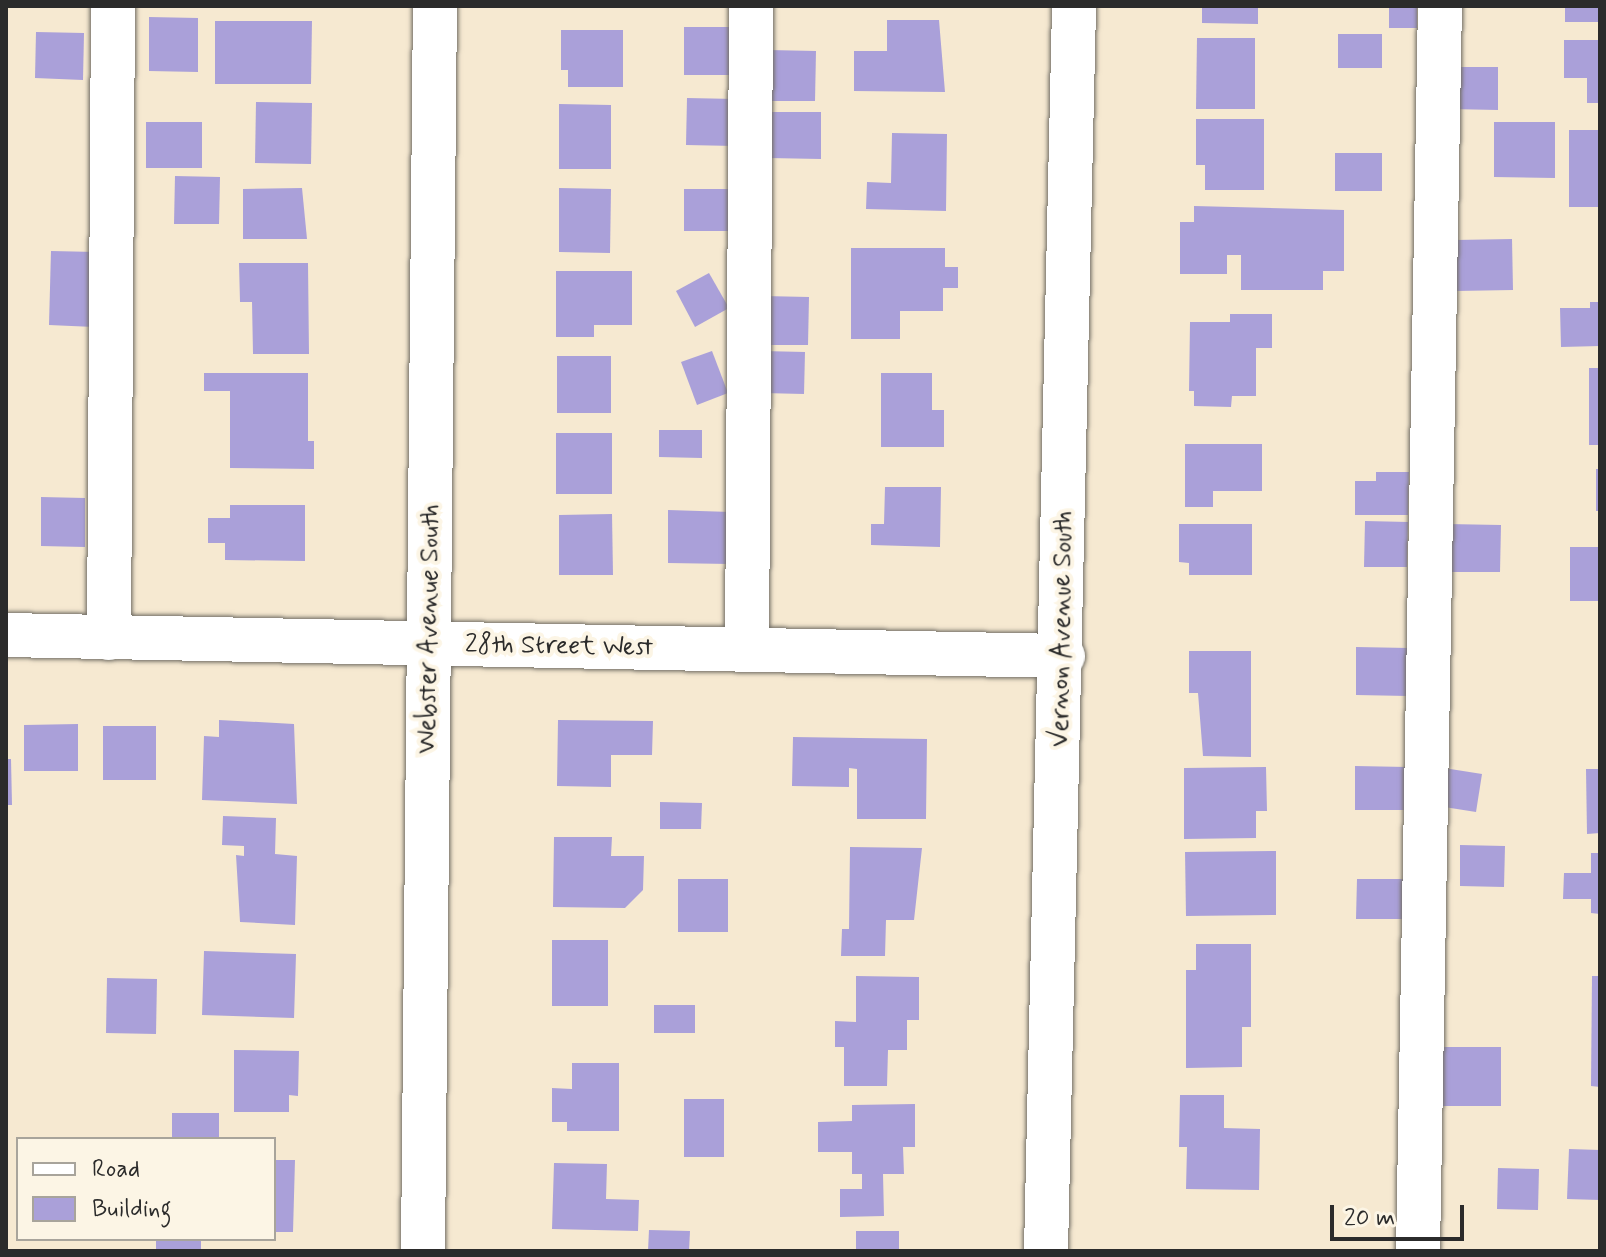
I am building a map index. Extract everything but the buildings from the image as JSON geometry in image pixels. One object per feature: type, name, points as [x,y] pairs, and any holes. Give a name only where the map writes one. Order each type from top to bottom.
[{"type":"street","points":[[109,638],[113,6]]},
{"type":"street","name":"Webster Avenue South","points":[[423,1251],[435,6]]},
{"type":"street","points":[[747,650],[751,6]]},
{"type":"street","name":"Vernon Avenue South","points":[[1046,1251],[1063,656],[1074,6]]},
{"type":"street","points":[[1418,1251],[1440,6]]},
{"type":"street","name":"28th Street West","points":[[6,635],[1063,656]]}]
